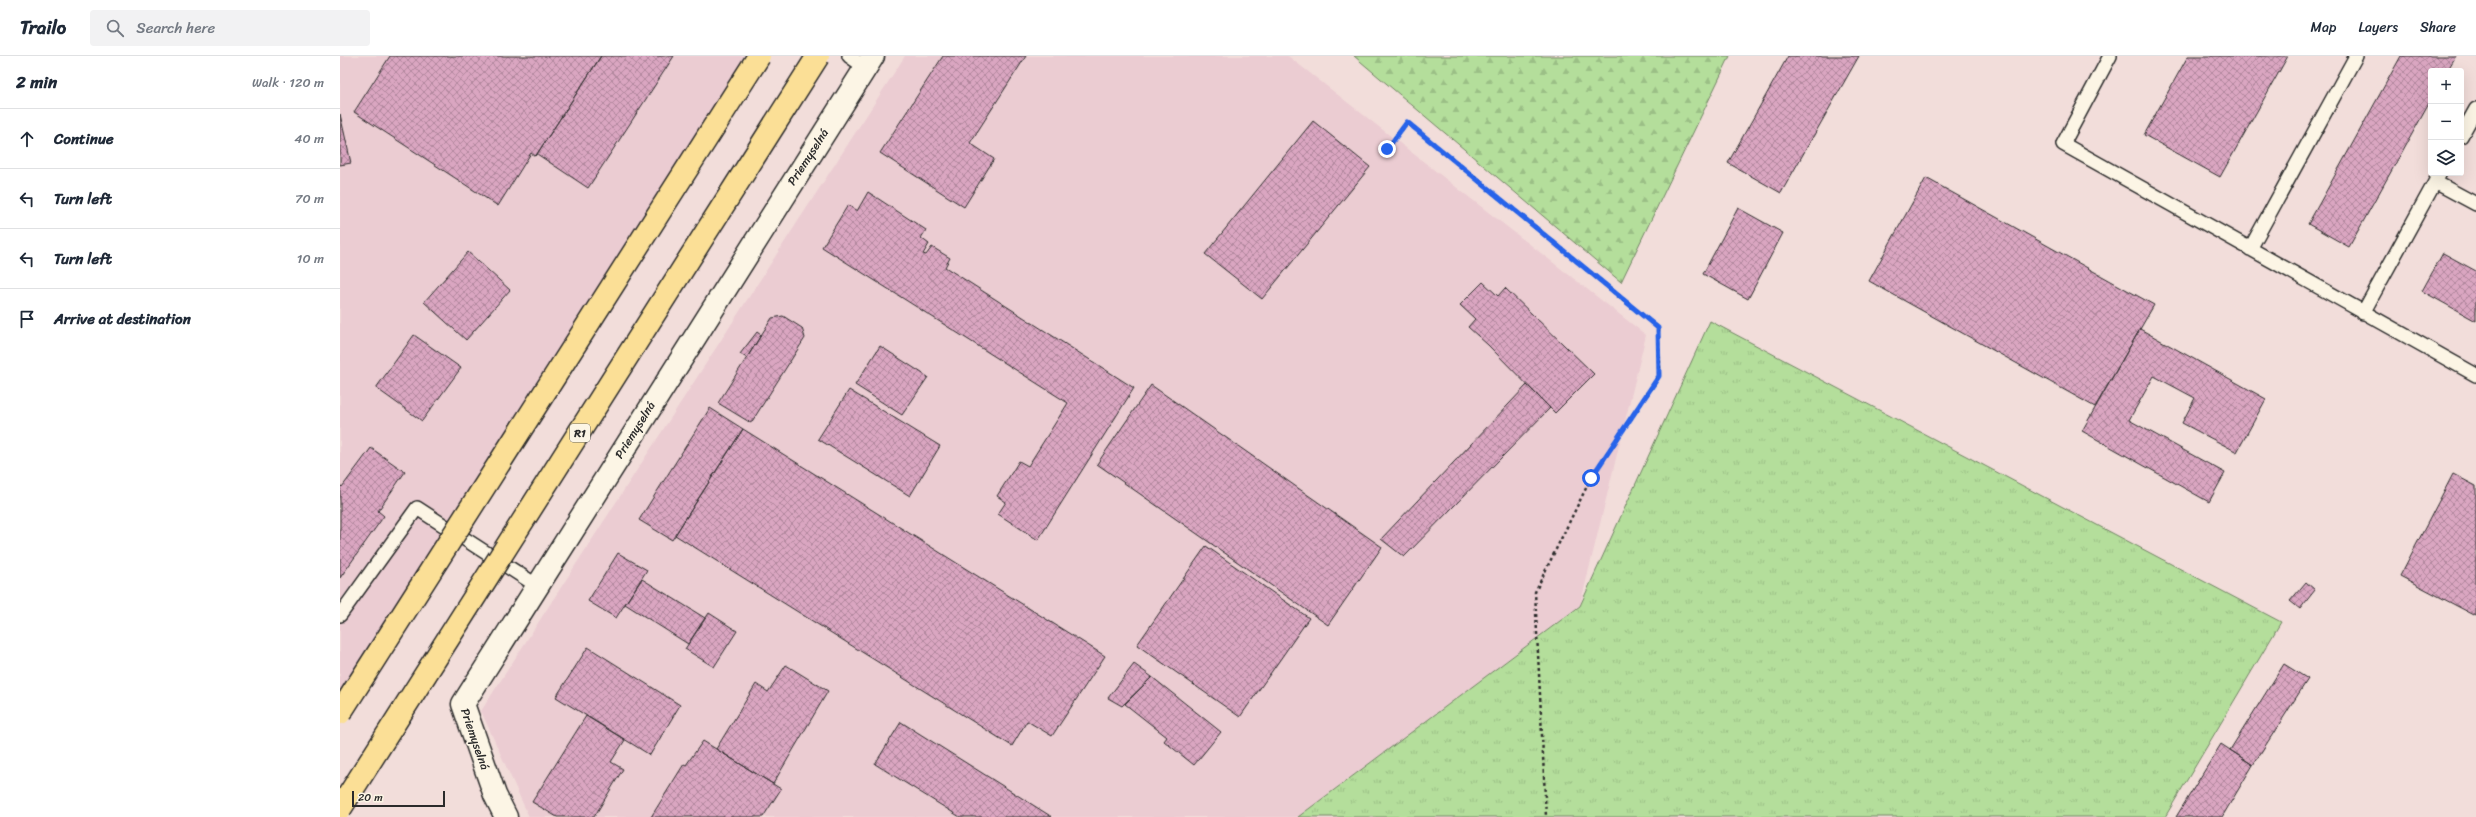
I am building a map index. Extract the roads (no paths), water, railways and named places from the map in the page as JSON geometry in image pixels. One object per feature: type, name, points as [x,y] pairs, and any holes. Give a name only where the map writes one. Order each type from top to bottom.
[{"type":"highway","points":[[340,713],[759,56]]},
{"type":"highway","name":"R1","points":[[340,809],[818,56]]},
{"type":"street","name":"Priemyselná","points":[[506,817],[494,795],[463,704],[863,60]]},
{"type":"lane","points":[[2110,56],[2063,144],[2476,375]]},
{"type":"lane","points":[[2250,249],[2356,56]]},
{"type":"lane","points":[[2464,131],[2476,109]]},
{"type":"lane","points":[[2363,313],[2438,177],[2476,204]]},
{"type":"lane","points":[[340,615],[417,508],[536,585]]}]
